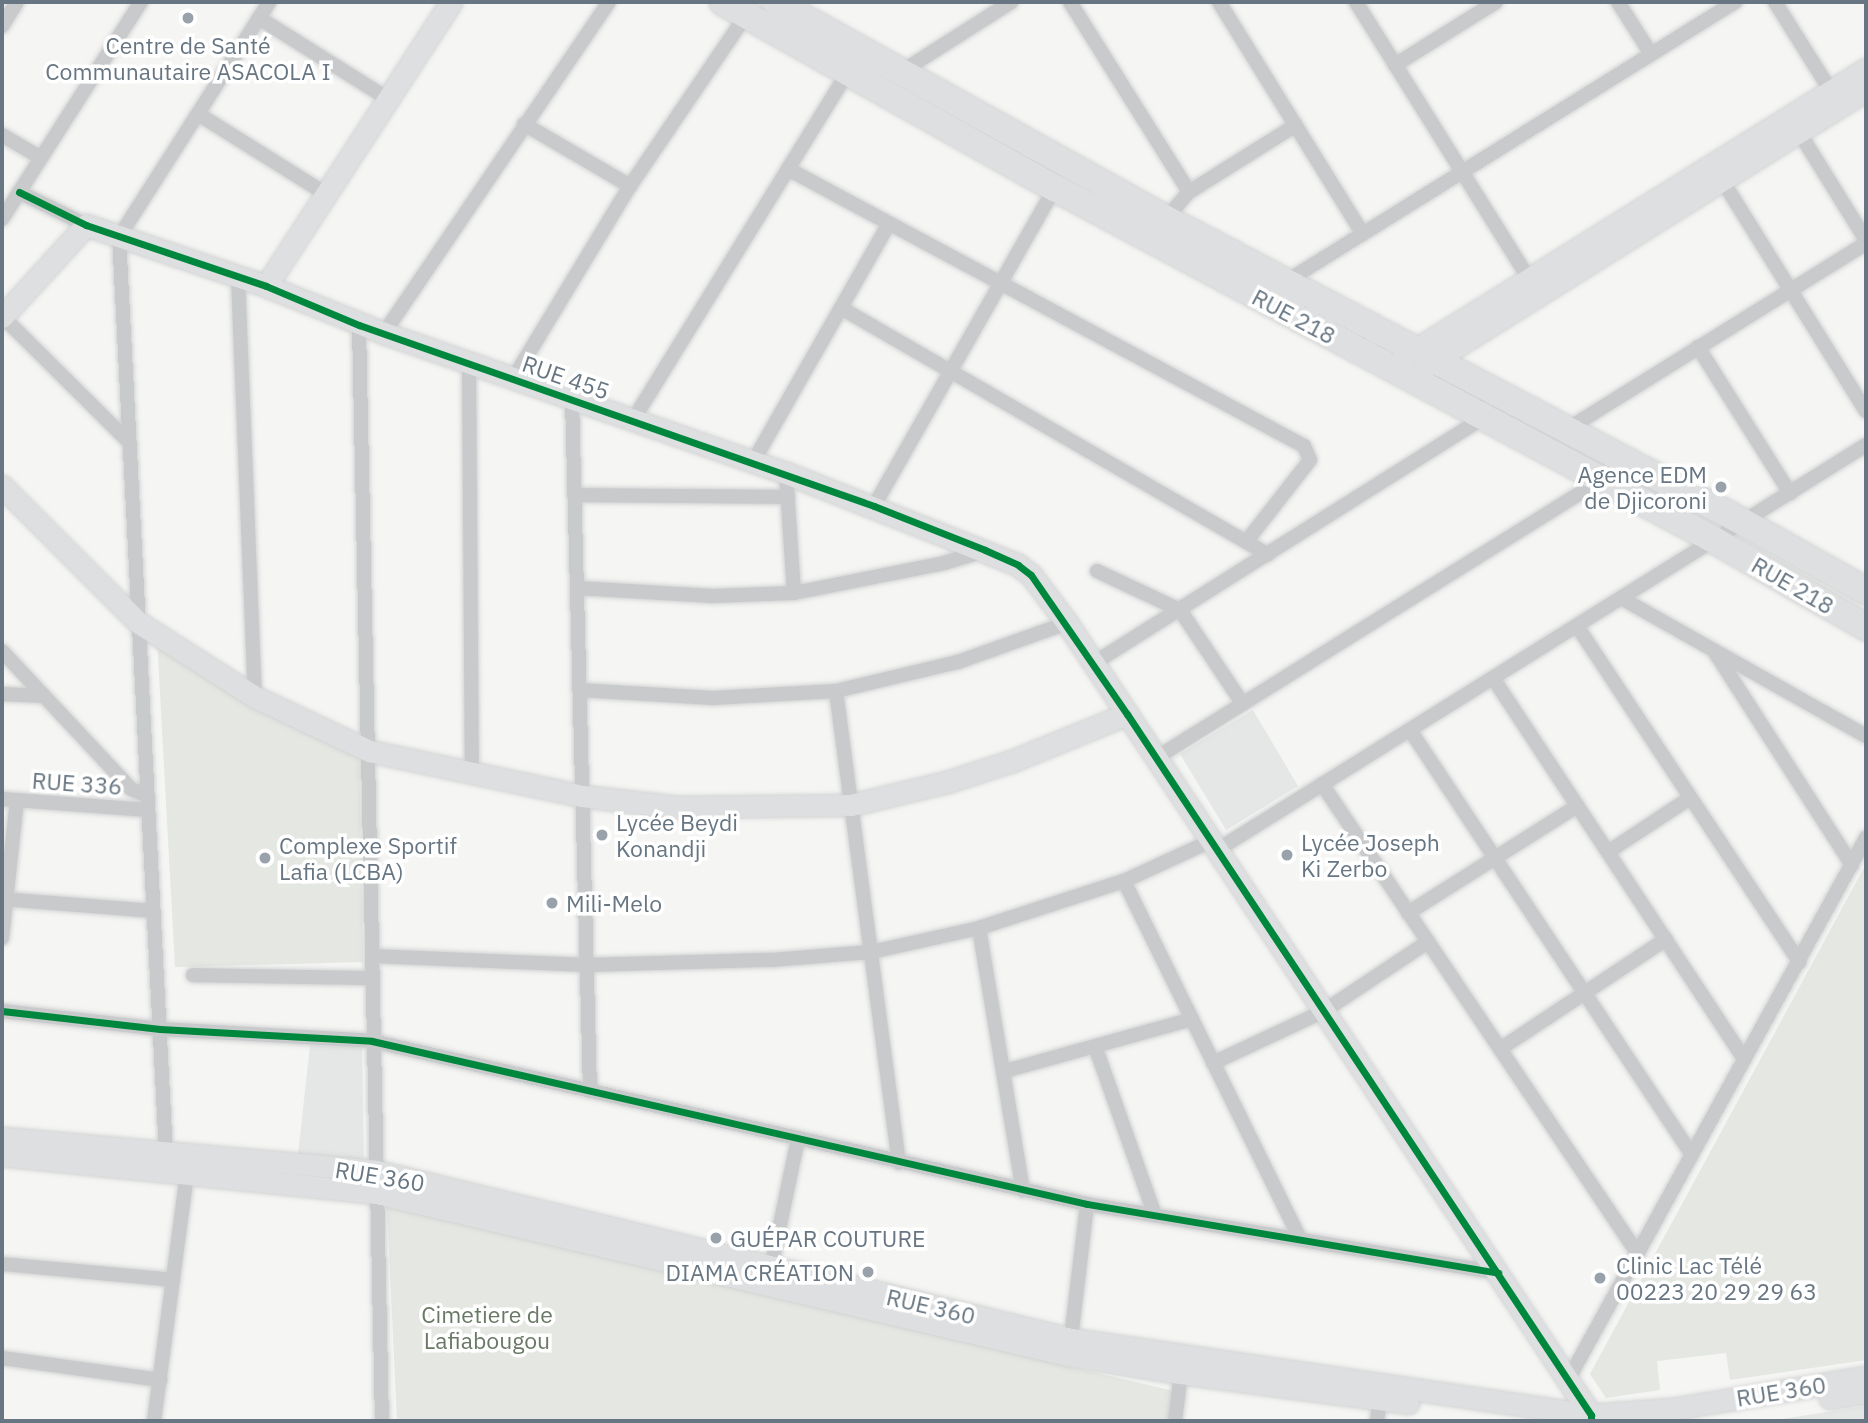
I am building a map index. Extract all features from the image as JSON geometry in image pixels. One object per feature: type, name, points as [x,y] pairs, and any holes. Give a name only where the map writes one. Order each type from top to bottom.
[{"type":"highway","name":"RUE 218","points":[[723,2],[1055,188],[1714,540],[1866,627]]},
{"type":"highway","name":"RUE 218","points":[[775,2],[1166,219],[1743,522],[1866,591]]},
{"type":"street","points":[[2,26],[17,2]]},
{"type":"street","points":[[2,219],[141,2]]},
{"type":"street","points":[[166,1154],[119,237],[269,2]]},
{"type":"street","points":[[266,286],[451,2]]},
{"type":"street","points":[[384,334],[609,2]]},
{"type":"street","points":[[887,95],[899,71],[1011,2]]},
{"type":"street","points":[[1070,2],[1189,192]]},
{"type":"street","points":[[1219,2],[1363,233]]},
{"type":"street","points":[[1356,2],[1534,287]]},
{"type":"street","points":[[1395,65],[1496,2]]},
{"type":"street","points":[[1618,2],[1651,54]]},
{"type":"street","points":[[1287,281],[1735,2]]},
{"type":"street","points":[[1775,2],[1835,99]]},
{"type":"street","points":[[513,379],[630,186],[746,15]]},
{"type":"street","points":[[259,18],[388,99]]},
{"type":"street","points":[[1534,287],[1722,180],[1799,132],[1866,69]]},
{"type":"street","points":[[633,420],[847,73]]},
{"type":"street","points":[[1400,373],[1425,354],[1835,99],[1866,90]]},
{"type":"street","points":[[198,114],[326,194]]},
{"type":"street","points":[[524,124],[630,186]]},
{"type":"street","points":[[1166,219],[1189,192],[1296,125]]},
{"type":"street","points":[[1566,430],[1866,241],[1799,132]]},
{"type":"street","points":[[2,135],[41,158]]},
{"type":"street","points":[[788,169],[1304,446],[1310,460],[1246,542]]},
{"type":"street","points":[[1722,180],[1866,411]]},
{"type":"street","points":[[874,506],[1055,188]]},
{"type":"street","points":[[19,192],[86,225],[2,317],[130,443]]},
{"type":"street","points":[[753,461],[889,224]]},
{"type":"street","name":"RUE 455","points":[[86,225],[266,286],[384,334],[753,461],[985,551],[1018,565],[1031,575],[1067,623]]},
{"type":"street","points":[[238,277],[255,697]]},
{"type":"street","points":[[841,308],[1268,555]]},
{"type":"street","points":[[359,324],[382,1421]]},
{"type":"street","points":[[1699,347],[1790,493]]},
{"type":"street","points":[[469,363],[472,772]]},
{"type":"street","points":[[572,399],[590,1091]]},
{"type":"street","points":[[1094,663],[1483,418]]},
{"type":"street","points":[[372,956],[587,965],[771,960],[871,952],[979,928],[1124,881],[1214,845],[1322,784],[1866,445]]},
{"type":"street","points":[[786,473],[794,593]]},
{"type":"street","points":[[1156,758],[1601,480]]},
{"type":"street","points":[[4,495],[139,623],[255,697],[369,751],[582,796],[677,807],[851,805],[960,778],[1012,761],[1127,714]]},
{"type":"street","points":[[574,495],[788,497]]},
{"type":"street","points":[[577,588],[713,597],[794,593],[944,563],[985,551]]},
{"type":"street","points":[[1097,571],[1181,610],[1243,704]]},
{"type":"street","points":[[1621,598],[1866,736]]},
{"type":"street","points":[[579,690],[713,698],[836,691],[958,662],[1067,623],[1569,1380],[1591,1418]]},
{"type":"street","points":[[1577,626],[1799,962]]},
{"type":"street","points":[[2,650],[131,789],[148,803]]},
{"type":"street","points":[[1715,652],[1852,864]]},
{"type":"street","points":[[1493,678],[1745,1058]]},
{"type":"street","points":[[836,691],[899,1163]]},
{"type":"street","points":[[2,694],[44,696]]},
{"type":"street","points":[[1410,730],[1692,1155]]},
{"type":"street","points":[[1322,784],[1638,1254]]},
{"type":"street","points":[[1608,852],[1690,798]]},
{"type":"street","name":"RUE 336","points":[[2,799],[148,803]]},
{"type":"street","points":[[2,938],[4,899],[17,801]]},
{"type":"street","points":[[1408,913],[1577,806]]},
{"type":"street","points":[[1569,1380],[1866,838]]},
{"type":"street","points":[[1124,881],[1300,1238]]},
{"type":"street","points":[[4,899],[154,911]]},
{"type":"street","points":[[979,928],[1023,1190]]},
{"type":"street","points":[[1500,1049],[1666,939]]},
{"type":"street","points":[[1213,1063],[1324,1010],[1428,942]]},
{"type":"street","points":[[193,975],[372,978]]},
{"type":"street","points":[[2,1012],[160,1029],[372,1041],[1087,1204],[1498,1273]]},
{"type":"street","points":[[1004,1071],[1192,1019]]},
{"type":"street","points":[[1095,1046],[1155,1215]]},
{"type":"street","name":"RUE 360","points":[[2,1138],[166,1154],[188,1166],[377,1193],[1181,1373],[1556,1421]]},
{"type":"street","points":[[771,1268],[798,1139]]},
{"type":"street","name":"RUE 360","points":[[2,1155],[188,1166],[376,1171],[771,1268],[1070,1347],[1591,1418],[1672,1409],[1866,1377]]},
{"type":"street","points":[[154,1421],[188,1166]]},
{"type":"street","points":[[1070,1347],[1087,1204]]},
{"type":"street","points":[[2,1264],[173,1280]]},
{"type":"street","points":[[2,1358],[160,1380]]},
{"type":"street","points":[[1175,1421],[1181,1373]]},
{"type":"street","name":"RUE 360","points":[[1676,1421],[1866,1392]]},
{"type":"street","points":[[1377,1421],[1380,1399]]},
{"type":"shaded area","points":[[1253,710],[1298,786],[1226,830],[1180,754]]},
{"type":"shaded area","points":[[310,1045],[362,1047],[364,1164],[298,1155]]},
{"type":"shaded area","points":[[1866,1406],[1866,1421],[1768,1421]]},
{"type":"green space","name":"Complexe Sportif Lafia (LCBA)","points":[[157,638],[359,754],[363,962],[175,967]]},
{"type":"green space","points":[[1866,864],[1866,1360],[1730,1380],[1726,1353],[1657,1361],[1660,1390],[1606,1398],[1590,1374]]},
{"type":"green space","name":"Cimetiere de Lafiabougou","points":[[387,1207],[1174,1391],[1170,1421],[397,1421]]},
{"type":"cycle path","points":[[19,192],[86,225],[266,286],[359,325],[874,506],[985,550],[1018,565],[1031,575],[1127,714],[1591,1415],[1591,1421]]},
{"type":"cycle path","points":[[2,1011],[160,1029],[372,1041],[1087,1204],[1498,1273]]},
{"type":"place","name":"Centre de Santé Communautaire ASACOLA I","points":[[188,18]]},
{"type":"place","name":"Agence EDM de Djicoroni","points":[[1721,487]]},
{"type":"place","name":"Lycée Beydi Konandji","points":[[602,835]]},
{"type":"place","name":"Lycée Joseph Ki Zerbo","points":[[1287,855]]},
{"type":"place","name":"Complexe Sportif Lafia (LCBA)","points":[[265,858]]},
{"type":"place","name":"Mili-Melo","points":[[552,903]]},
{"type":"place","name":"GUÉPAR COUTURE","points":[[716,1238]]},
{"type":"place","name":"DIAMA CRÉATION","points":[[868,1272]]},
{"type":"place","name":"Clinic Lac Télé 00223 20 29 29 63","points":[[1600,1278]]}]
